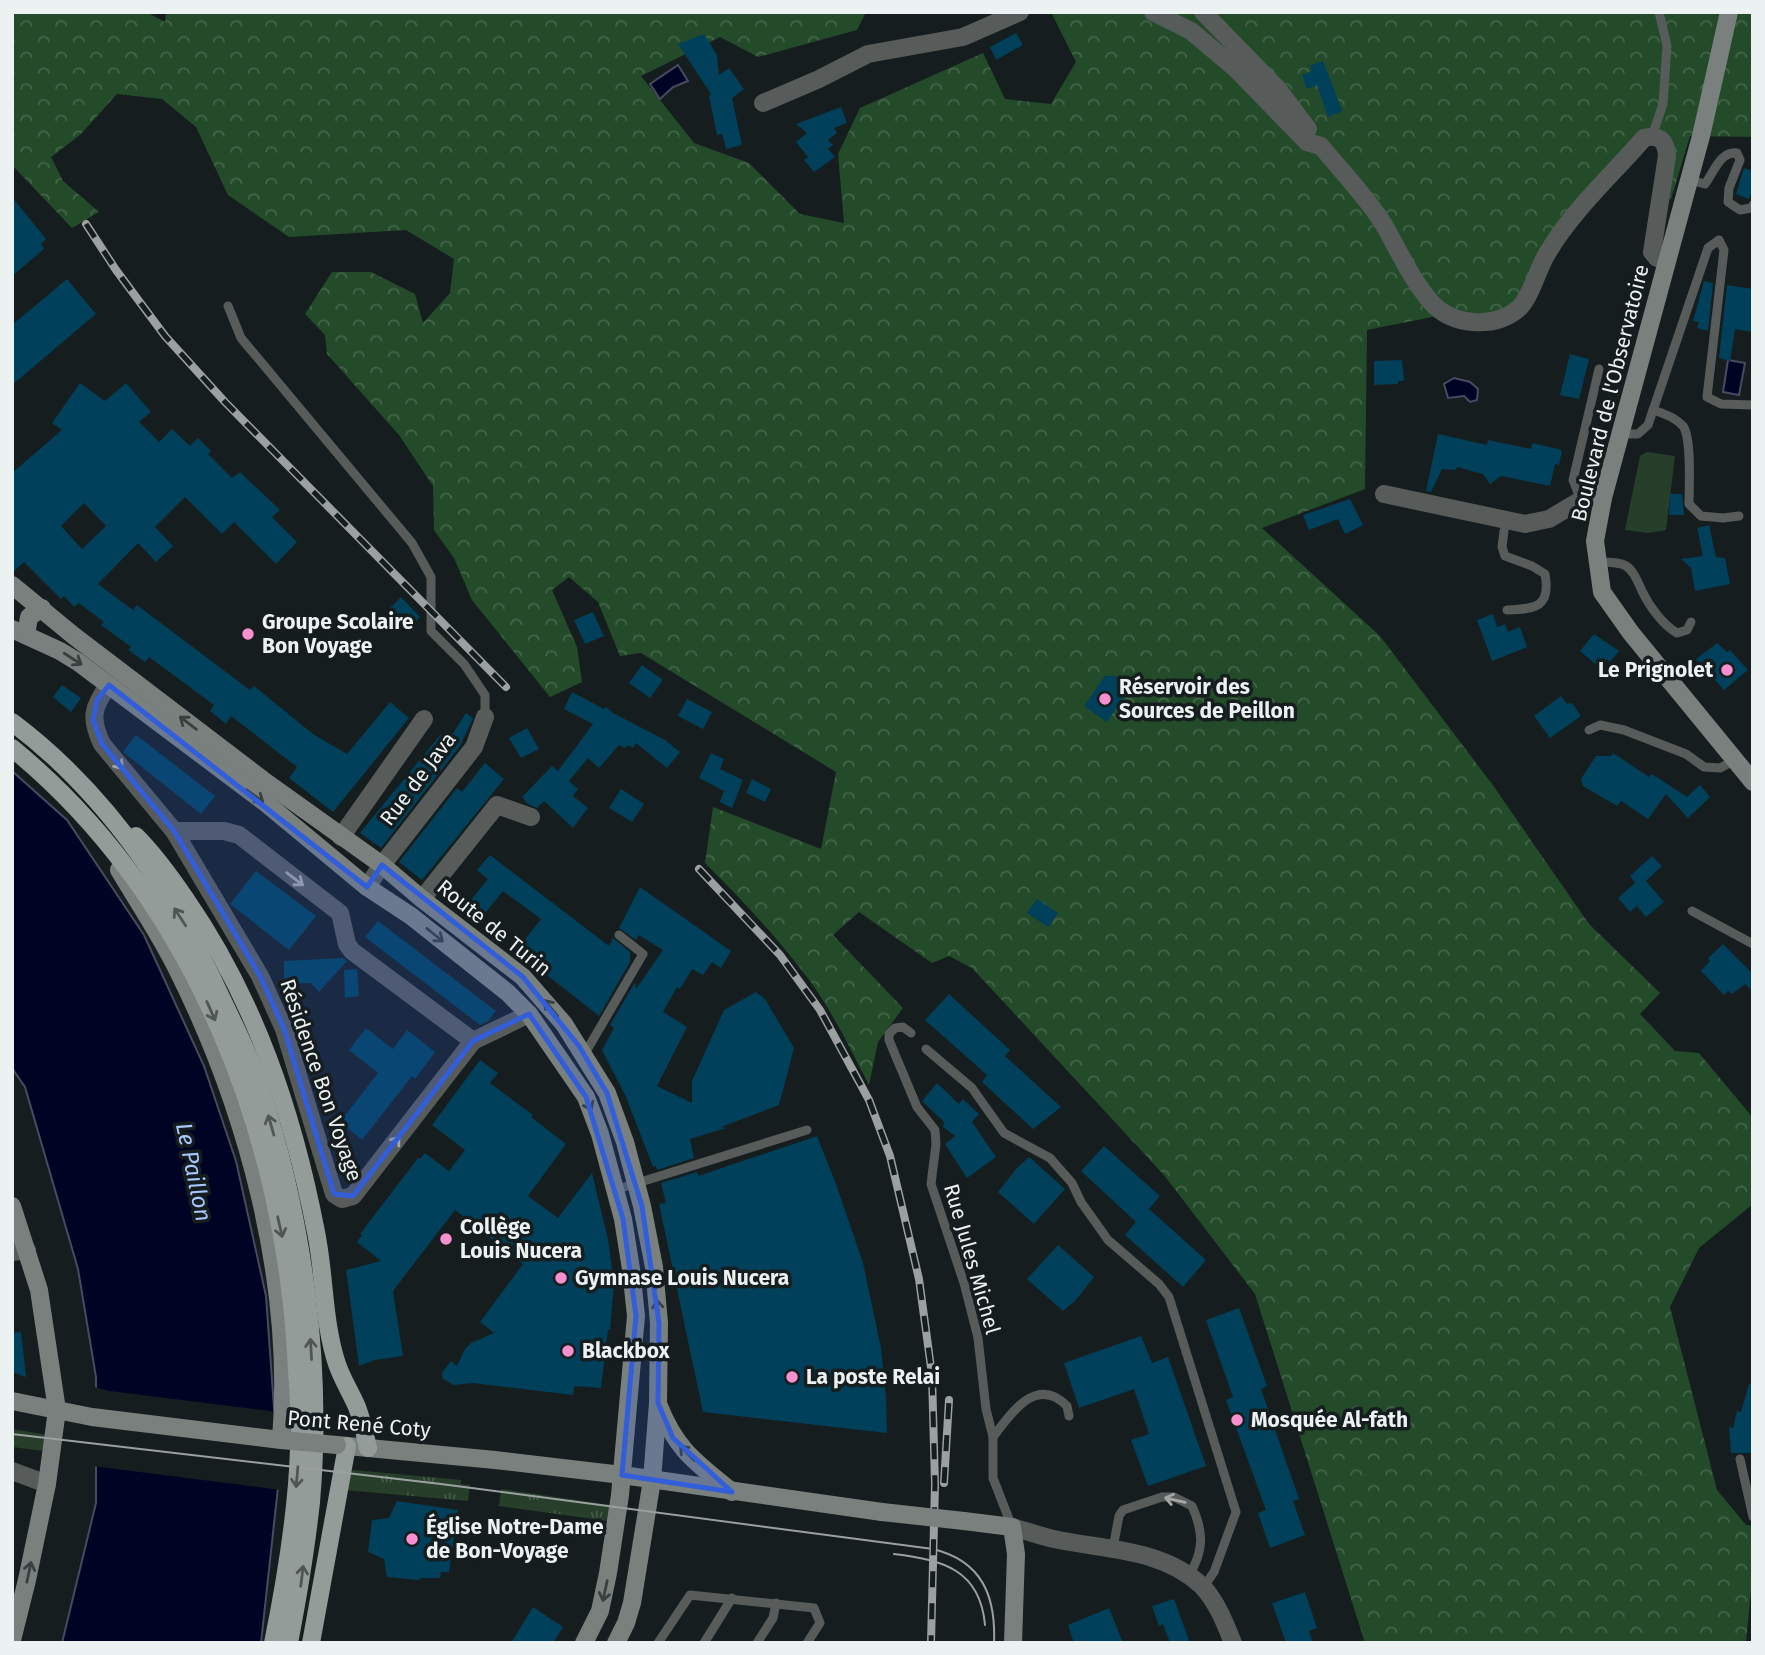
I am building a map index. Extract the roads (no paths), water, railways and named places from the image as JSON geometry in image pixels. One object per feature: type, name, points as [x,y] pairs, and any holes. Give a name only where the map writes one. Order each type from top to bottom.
[{"type":"main road","name":"Boulevard de l'Observatoire","points":[[1729,12],[1690,180],[1604,498],[1595,541],[1602,592],[1631,633],[1753,782]]},
{"type":"main road","name":"Route de Turin","points":[[12,586],[341,838],[382,865],[523,977],[564,1024],[607,1093],[625,1142],[636,1183],[653,1267],[658,1311],[658,1403],[652,1480],[632,1603],[617,1643]]},
{"type":"main road","points":[[19,632],[29,617],[42,608]]},
{"type":"main road","name":"Route de Turin","points":[[19,632],[60,650],[109,685],[267,804],[367,887],[411,916],[508,993],[529,1014],[586,1097],[600,1134],[615,1190],[631,1269],[636,1316],[622,1475],[605,1593],[593,1629],[584,1643]]},
{"type":"main road","points":[[12,722],[84,785],[155,855],[202,923],[240,990],[266,1049],[296,1143],[317,1234],[329,1326],[337,1364],[356,1406],[368,1448]]},
{"type":"main road","points":[[12,748],[96,830],[146,895],[209,1005],[245,1091],[285,1246],[295,1323],[300,1447],[285,1586],[273,1643]]},
{"type":"main road","points":[[84,785],[146,864],[188,929],[248,1056],[278,1147],[299,1242],[309,1322],[313,1396],[311,1501],[289,1643]]},
{"type":"main road","points":[[96,830],[175,966],[213,1049],[249,1154],[270,1248],[282,1327],[281,1440]]},
{"type":"main road","points":[[12,1206],[20,1251],[45,1320],[57,1410],[47,1484],[12,1639]]},
{"type":"main road","name":"Pont René Coty","points":[[12,1401],[92,1417],[281,1440],[622,1475],[732,1492],[1012,1527]]},
{"type":"main road","points":[[658,1403],[667,1426],[681,1447],[732,1492]]},
{"type":"main road","points":[[311,1643],[342,1446]]},
{"type":"main road","points":[[1012,1527],[1016,1554],[1013,1643]]},
{"type":"street","points":[[763,103],[819,79],[867,54],[963,37],[1020,12]]},
{"type":"street","points":[[1153,12],[1191,31],[1236,68],[1307,142],[1321,146]]},
{"type":"street","points":[[1203,12],[1277,88],[1382,222],[1414,280],[1433,305],[1452,318],[1474,322],[1494,321],[1510,315],[1521,306],[1547,253],[1561,234],[1644,138],[1652,136],[1659,137],[1664,142],[1667,156],[1652,252],[1657,258],[1667,261]]},
{"type":"street","points":[[1384,494],[1525,524],[1549,519],[1581,500],[1604,498]]},
{"type":"street","name":"Résidence Bon Voyage","points":[[109,685],[97,700],[93,720],[96,732],[102,744],[174,831],[260,976],[284,1029],[334,1194],[342,1199],[353,1196],[473,1041],[529,1014]]},
{"type":"street","name":"Rue de Java","points":[[367,887],[474,747],[485,717]]},
{"type":"street","points":[[341,838],[424,719]]},
{"type":"street","points":[[422,899],[497,805],[531,817]]},
{"type":"street","points":[[174,831],[224,831],[239,835],[340,913],[347,944],[352,951],[473,1041]]},
{"type":"street","points":[[12,1471],[47,1484]]},
{"type":"street","points":[[1012,1527],[1053,1539],[1150,1557],[1189,1575],[1214,1602],[1233,1643]]},
{"type":"lane","points":[[1652,136],[1663,104],[1667,46],[1659,12]]},
{"type":"lane","points":[[1690,180],[1705,184],[1722,157],[1737,153],[1740,160],[1729,188],[1728,202],[1740,211],[1753,205]]},
{"type":"lane","points":[[1621,434],[1638,434],[1648,425],[1708,248],[1719,240],[1724,250],[1707,397],[1721,404],[1753,405]]},
{"type":"lane","points":[[228,306],[242,338],[412,543],[431,578],[431,631],[464,664],[485,695],[485,717]]},
{"type":"lane","points":[[1581,500],[1573,480],[1599,369]]},
{"type":"lane","points":[[1653,410],[1683,427],[1687,439],[1689,504],[1700,516],[1739,516]]},
{"type":"lane","points":[[1504,531],[1502,547],[1505,556],[1545,574],[1548,590],[1543,602],[1529,610],[1507,610]]},
{"type":"lane","points":[[1597,562],[1615,562],[1628,566],[1637,577],[1643,593],[1668,627],[1677,633],[1687,630],[1691,622]]},
{"type":"lane","points":[[1589,730],[1600,725],[1624,730],[1686,754],[1704,767],[1720,768],[1735,760]]},
{"type":"lane","points":[[1692,911],[1753,944]]},
{"type":"lane","points":[[584,1055],[643,954],[619,935]]},
{"type":"lane","name":"Rue Jules Michel","points":[[911,1033],[903,1027],[895,1028],[891,1031],[890,1040],[917,1107],[935,1130],[932,1184],[978,1338],[986,1409],[993,1437],[993,1478],[1012,1527]]},
{"type":"lane","points":[[926,1049],[972,1088],[1004,1133],[1050,1158],[1072,1183],[1108,1240],[1159,1284],[1169,1297],[1236,1509],[1214,1572],[1203,1588]]},
{"type":"lane","points":[[615,1190],[807,1130]]},
{"type":"lane","points":[[993,1437],[1016,1407],[1032,1396],[1058,1399],[1067,1406],[1069,1416]]},
{"type":"lane","points":[[1740,1459],[1753,1517]]},
{"type":"lane","points":[[1113,1548],[1119,1516],[1123,1510],[1162,1497],[1183,1500],[1192,1506],[1201,1537],[1198,1560],[1189,1575]]},
{"type":"lane","points":[[658,1643],[690,1595],[814,1608],[820,1623],[807,1643]]},
{"type":"lane","points":[[704,1643],[732,1598]]},
{"type":"lane","points":[[757,1643],[772,1618],[776,1603]]},
{"type":"water","points":[[678,65],[688,81],[673,87],[660,99],[650,84]]},
{"type":"water","points":[[1728,360],[1745,363],[1739,395],[1723,392]]},
{"type":"water","points":[[1454,378],[1470,382],[1478,389],[1477,400],[1470,402],[1464,396],[1448,398],[1444,384]]},
{"type":"water","name":"Le Paillon","points":[[12,771],[67,820],[144,935],[204,1066],[236,1161],[266,1296],[279,1478],[261,1643],[62,1643],[96,1503],[96,1377],[78,1269],[25,1087],[12,1068]]},
{"type":"tram line","points":[[12,1434],[441,1484],[933,1549],[963,1562],[983,1583],[992,1610],[994,1643]]},
{"type":"tram line","points":[[894,1554],[943,1564],[956,1571],[975,1591],[982,1606],[985,1625]]},
{"type":"railway","points":[[86,224],[165,336],[225,402],[506,687]]},
{"type":"railway","points":[[699,869],[780,955],[820,1010],[869,1100],[890,1156],[919,1279],[932,1375],[935,1484],[931,1643]]},
{"type":"railway","points":[[944,1483],[949,1400]]},
{"type":"place","name":"Groupe Scolaire Bon Voyage","points":[[248,634]]},
{"type":"place","name":"Le Prignolet","points":[[1727,670]]},
{"type":"place","name":"Réservoir des Sources de Peillon","points":[[1105,699]]},
{"type":"place","name":"Collège Louis Nucera","points":[[446,1239]]},
{"type":"place","name":"Gymnase Louis Nucera","points":[[561,1278]]},
{"type":"place","name":"Blackbox","points":[[568,1351]]},
{"type":"place","name":"La poste Relai","points":[[792,1377]]},
{"type":"place","name":"Mosquée Al-fath","points":[[1237,1420]]},
{"type":"place","name":"Église Notre-Dame de Bon-Voyage","points":[[412,1539]]}]
